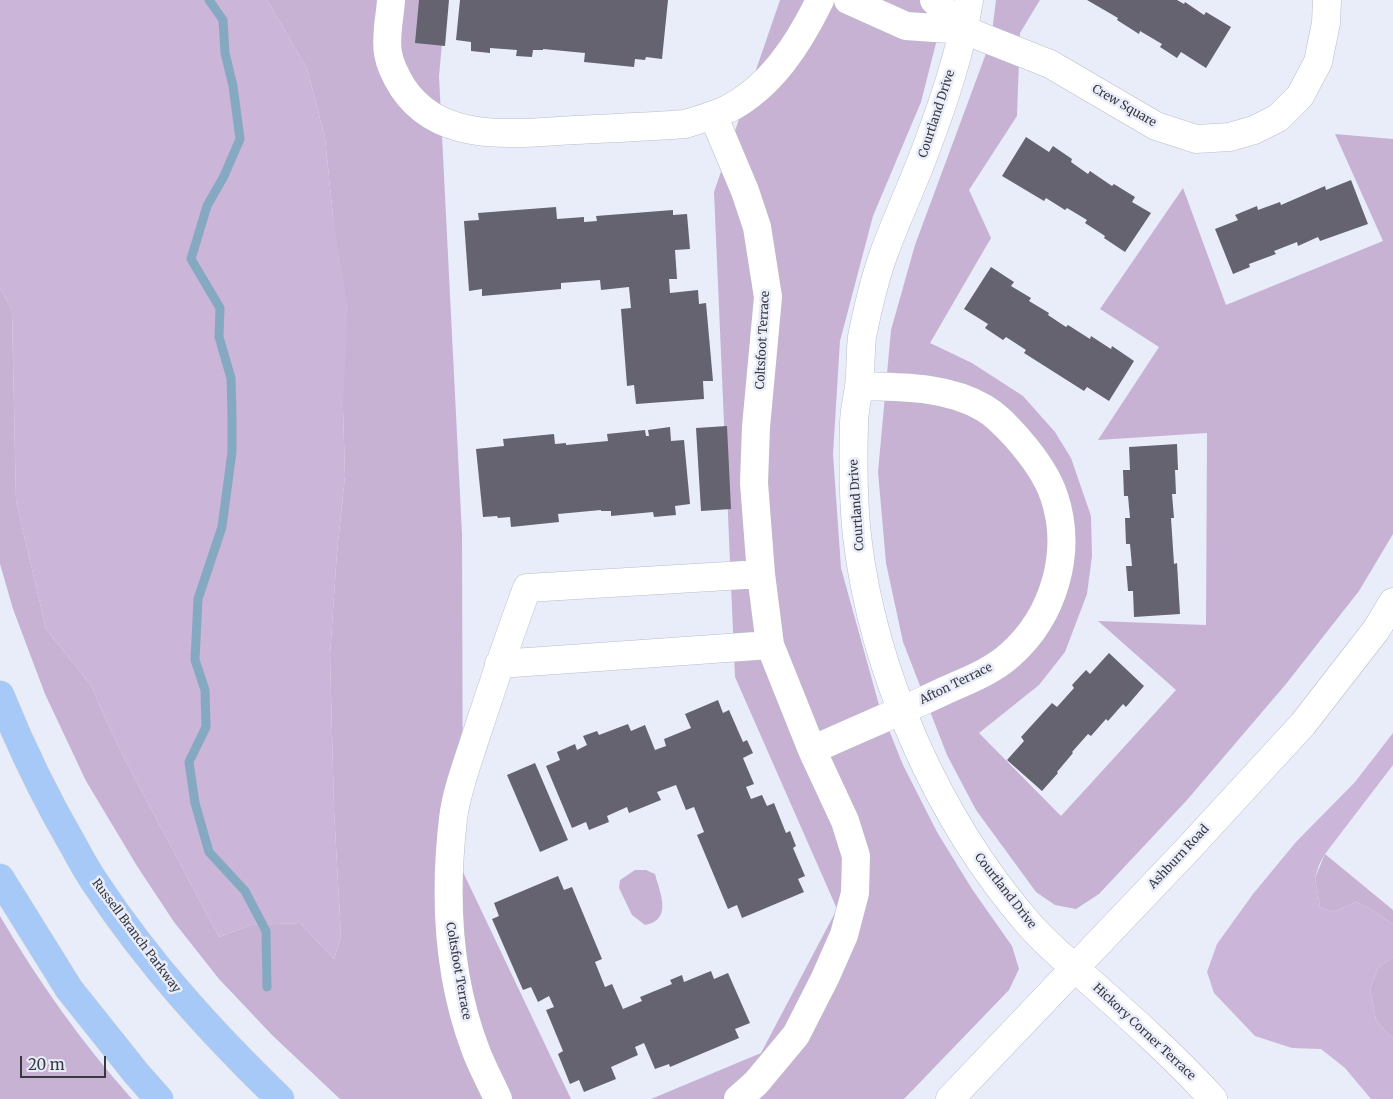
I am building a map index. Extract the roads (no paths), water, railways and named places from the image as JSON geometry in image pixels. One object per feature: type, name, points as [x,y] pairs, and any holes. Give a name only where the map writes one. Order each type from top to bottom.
[{"type":"main road","name":"Russell Branch Parkway","points":[[0,695],[17,738],[53,810],[95,883],[136,939],[188,1004],[280,1099]]},
{"type":"main road","points":[[0,878],[69,989],[159,1099]]},
{"type":"street","points":[[391,0],[388,52],[396,77],[410,98],[423,110],[440,121],[457,127],[498,134],[685,124],[713,115],[729,108],[767,81],[805,31],[820,0]]},
{"type":"street","points":[[848,0],[906,26],[964,30]]},
{"type":"street","points":[[934,0],[964,30]]},
{"type":"street","name":"Courtland Drive","points":[[969,0],[964,30],[928,143],[884,255],[862,339],[859,386],[854,421],[857,535],[873,620],[885,666],[927,770],[956,823],[985,869],[1030,926],[1074,967]]},
{"type":"street","name":"Crew Square","points":[[964,30],[1050,64],[1156,126],[1196,138],[1230,137],[1254,130],[1278,118],[1300,96],[1318,62],[1326,23],[1327,0]]},
{"type":"street","name":"Coltsfoot Terrace","points":[[713,115],[745,191],[757,227],[768,297],[756,427],[754,483],[760,574],[770,645],[812,750],[845,821],[856,856],[855,893],[844,935],[825,978],[796,1035],[756,1083],[738,1099]]},
{"type":"street","name":"Afton Terrace","points":[[859,386],[926,389],[961,397],[985,409],[1002,421],[1032,454],[1053,494],[1060,525],[1061,561],[1051,597],[1035,627],[1010,655],[982,674],[902,710]]},
{"type":"street","name":"Coltsfoot Terrace","points":[[498,1099],[476,1051],[462,1004],[451,941],[448,900],[453,818],[461,783],[499,664],[527,588],[760,574]]},
{"type":"street","name":"Ashburn Road","points":[[950,1099],[1188,849],[1303,724],[1376,630],[1393,602]]},
{"type":"street","points":[[499,664],[770,645]]},
{"type":"street","points":[[812,750],[902,710]]},
{"type":"street","name":"Hickory Corner Terrace","points":[[1074,967],[1138,1024],[1213,1099]]},
{"type":"waterway","points":[[209,0],[223,20],[225,53],[233,86],[240,139],[224,176],[207,206],[191,259],[220,308],[219,337],[231,378],[232,452],[222,527],[198,599],[195,660],[205,690],[206,727],[189,762],[195,803],[209,852],[245,891],[266,931],[267,987]]}]
